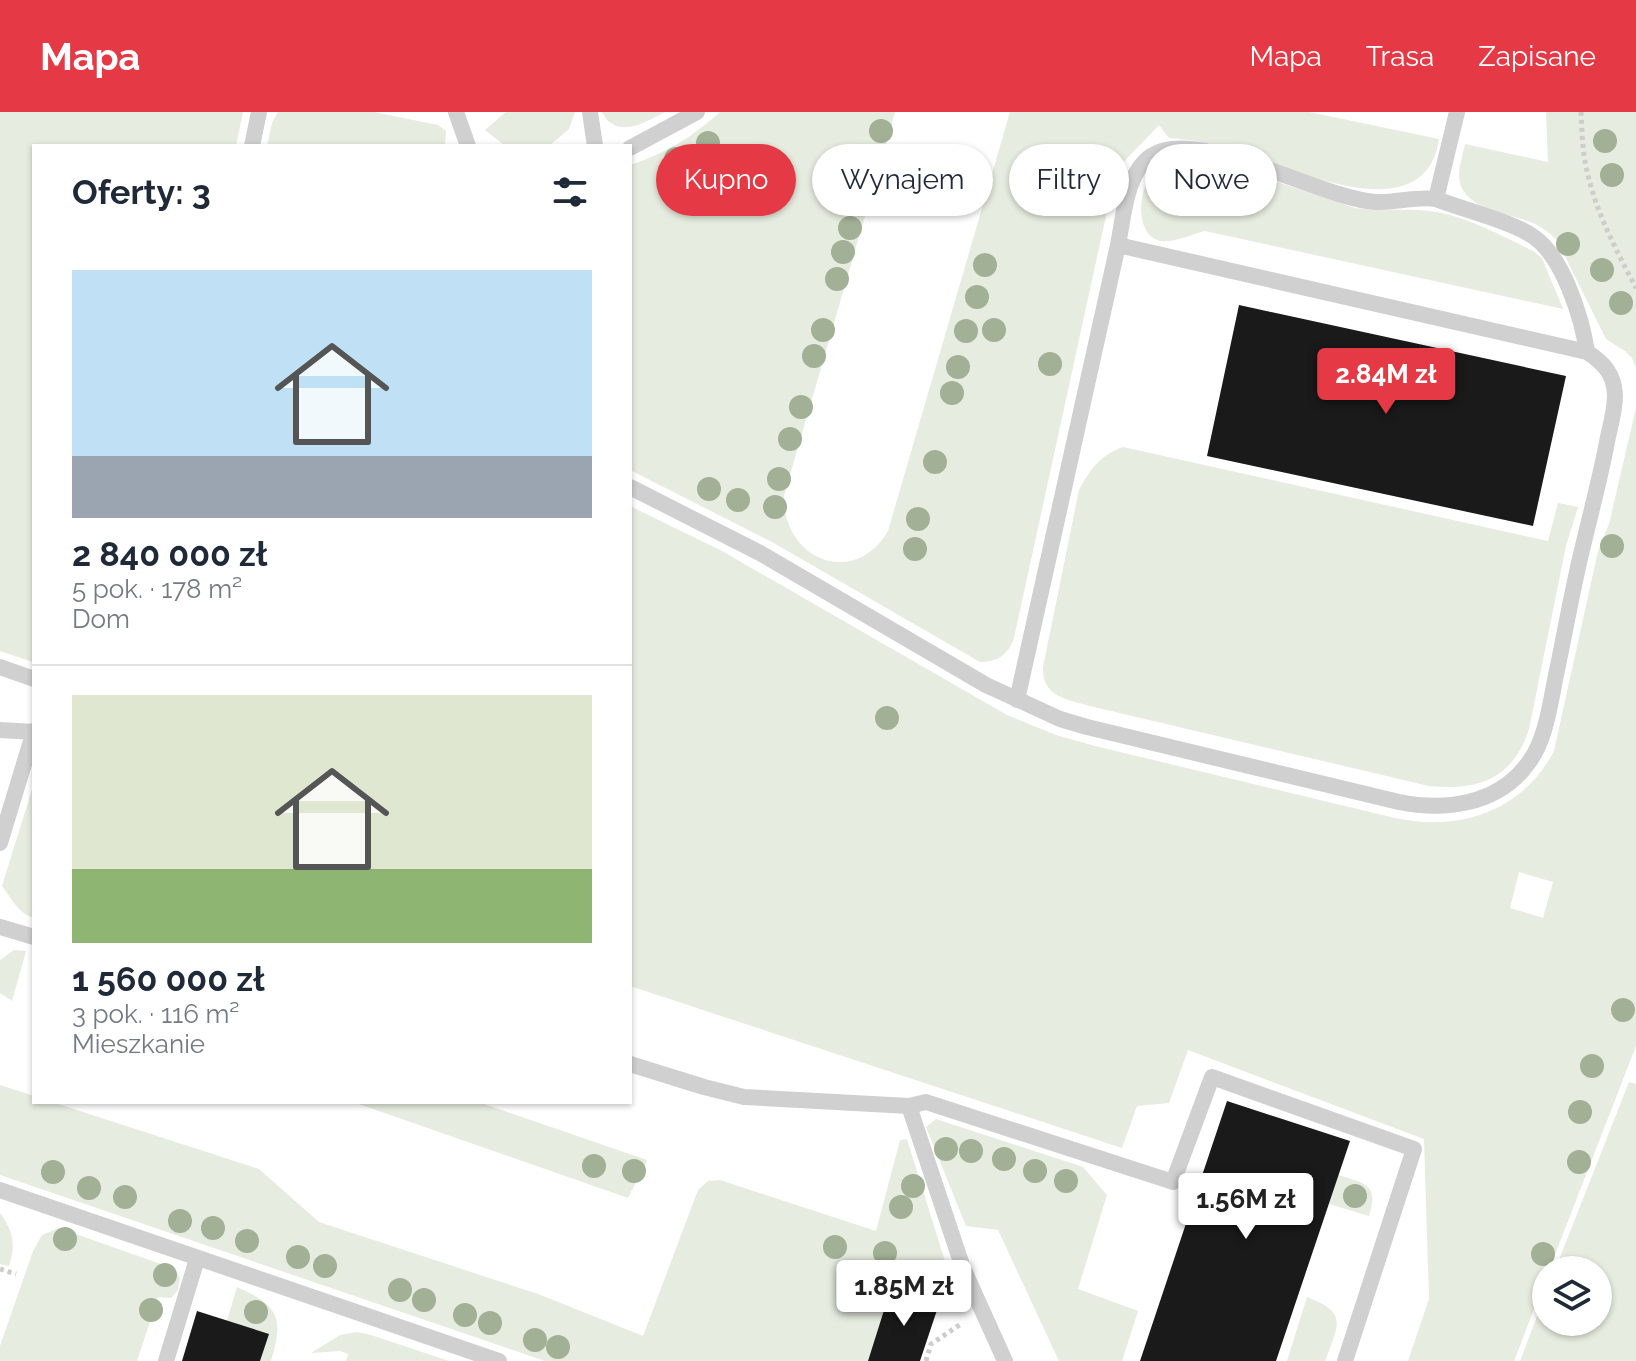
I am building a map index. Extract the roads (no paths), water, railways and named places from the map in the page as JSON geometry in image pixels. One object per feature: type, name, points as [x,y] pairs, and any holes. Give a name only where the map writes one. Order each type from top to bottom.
[{"type":"lane","points":[[252,144],[259,112]]},
{"type":"lane","points":[[456,112],[467,144]]},
{"type":"lane","points":[[590,112],[595,144]]},
{"type":"lane","points":[[632,147],[697,112]]},
{"type":"lane","points":[[1436,199],[1457,112]]},
{"type":"lane","points":[[1017,700],[1118,245],[1136,172],[1150,157],[1166,151],[1205,151],[1235,158],[1322,189],[1376,202],[1418,197],[1436,199],[1518,228],[1552,254],[1582,323],[1587,352]]},
{"type":"lane","points":[[632,488],[760,553],[986,685],[1060,719],[1117,736],[1419,806],[1462,804],[1501,788],[1527,766],[1540,740],[1597,496],[1615,394],[1609,370],[1587,352],[1118,245]]},
{"type":"lane","points":[[0,667],[32,678]]},
{"type":"lane","points":[[0,730],[32,732]]},
{"type":"lane","points":[[0,843],[32,739]]},
{"type":"lane","points":[[0,927],[32,936]]},
{"type":"lane","points":[[632,1065],[744,1097],[909,1106],[926,1102],[1173,1182],[1212,1077],[1414,1149],[1345,1361]]},
{"type":"lane","points":[[909,1106],[963,1268],[1005,1361]]},
{"type":"lane","points":[[0,1190],[499,1361]]},
{"type":"lane","points":[[166,1361],[197,1259]]}]
